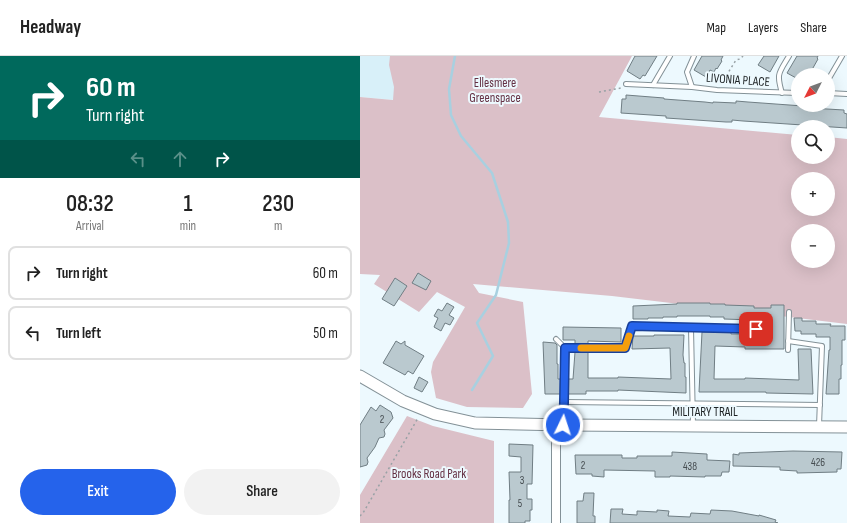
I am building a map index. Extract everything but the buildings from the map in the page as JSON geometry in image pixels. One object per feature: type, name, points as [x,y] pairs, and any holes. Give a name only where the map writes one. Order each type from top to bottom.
[{"type":"street","name":"MILITARY TRAIL","points":[[361,379],[403,401],[435,414],[475,423],[847,427]]},
{"type":"street","points":[[556,523],[560,425]]},
{"type":"lane","points":[[653,85],[670,56]]},
{"type":"lane","name":"LIVONIA PLACE","points":[[692,87],[687,72],[694,56]]},
{"type":"lane","name":"LIVONIA PLACE","points":[[782,93],[778,73],[789,56]]},
{"type":"lane","points":[[835,68],[842,56]]},
{"type":"lane","name":"LIVONIA PLACE","points":[[626,84],[791,93]]},
{"type":"lane","points":[[835,93],[847,94]]},
{"type":"lane","points":[[788,350],[789,312]]},
{"type":"lane","points":[[556,339],[565,348],[625,348],[632,326],[756,329]]},
{"type":"lane","points":[[691,328],[693,426]]},
{"type":"lane","points":[[788,341],[822,346],[819,427]]},
{"type":"lane","points":[[560,425],[564,402],[565,348]]},
{"type":"lane","points":[[564,402],[820,405]]},
{"type":"path","points":[[717,90],[736,60],[743,56]]},
{"type":"path","points":[[599,92],[621,88],[626,84]]},
{"type":"path","points":[[360,516],[423,409]]},
{"type":"shaded area","points":[[360,56],[394,56],[394,100],[360,97]]},
{"type":"green space","name":"Ellesmere Greenspace","points":[[390,56],[632,56],[599,117],[791,134],[791,164],[835,164],[835,138],[847,139],[847,324],[612,296],[473,284],[479,293],[523,302],[532,394],[523,408],[467,407],[436,398],[431,372],[433,362],[465,307],[437,292],[419,312],[374,284],[380,275],[360,274],[360,97],[393,100],[394,87],[389,65]]},
{"type":"green space","name":"Brooks Road Park","points":[[407,416],[433,426],[494,441],[494,523],[360,523],[360,495]]},
{"type":"waterway","points":[[455,56],[449,89],[451,115],[461,136],[492,173],[508,222],[509,243],[496,295],[477,323],[493,356],[472,390]]},
{"type":"slow traffic","points":[[581,348],[625,348],[629,336]]},
{"type":"route","points":[[563,425],[565,348],[625,348],[632,326],[756,329]]}]
